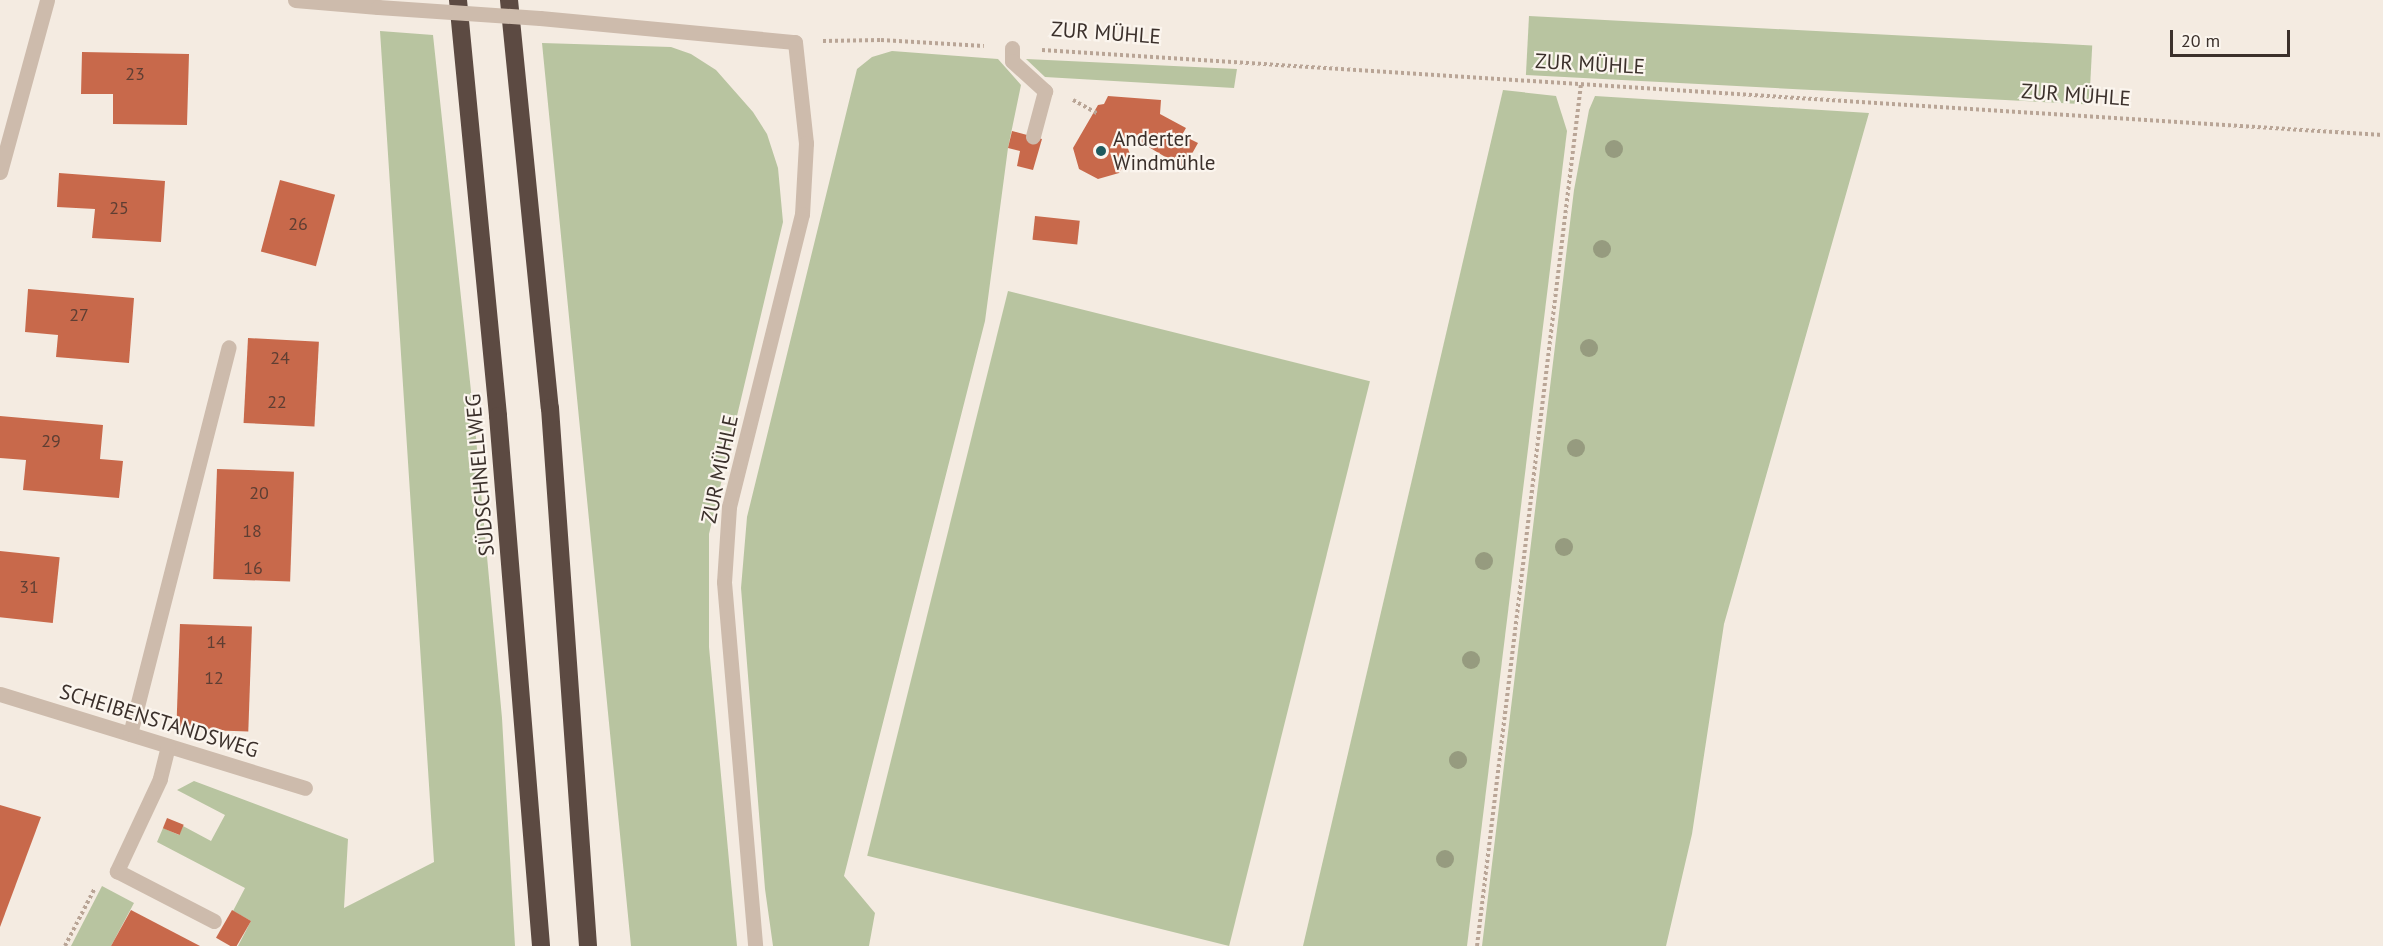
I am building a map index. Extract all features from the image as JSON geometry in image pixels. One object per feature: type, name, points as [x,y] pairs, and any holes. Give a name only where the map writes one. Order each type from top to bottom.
[{"type":"highway","name":"SÜDSCHNELLWEG","points":[[458,0],[498,416],[541,946]]},
{"type":"highway","points":[[508,0],[550,408],[588,946]]},
{"type":"street","points":[[0,172],[47,0]]},
{"type":"street","points":[[296,0],[540,18],[795,42]]},
{"type":"street","name":"ZUR MÜHLE","points":[[755,946],[724,582],[729,507],[802,214],[806,143],[795,42]]},
{"type":"street","points":[[1012,48],[1012,61],[1045,91],[1033,136]]},
{"type":"street","points":[[130,734],[230,347]]},
{"type":"street","name":"SCHEIBENSTANDSWEG","points":[[0,694],[305,788]]},
{"type":"street","points":[[168,746],[160,779],[117,871],[214,921]]},
{"type":"path","name":"ZUR MÜHLE","points":[[795,42],[880,40],[2383,135]]},
{"type":"path","points":[[1477,946],[1581,84]]},
{"type":"path","points":[[65,946],[98,883],[117,871]]},
{"type":"green space","points":[[1529,16],[2092,46],[2089,104],[1526,75]]},
{"type":"green space","points":[[380,31],[433,35],[476,438],[502,718],[515,946],[238,946],[251,921],[233,911],[245,888],[157,842],[163,828],[179,835],[183,826],[211,841],[225,815],[177,790],[194,781],[348,839],[344,908],[434,862]]},
{"type":"green space","points":[[542,43],[671,47],[691,54],[716,70],[753,112],[767,134],[778,168],[783,222],[709,534],[709,647],[737,946],[631,946]]},
{"type":"green space","points":[[892,51],[998,59],[1021,85],[1008,148],[985,321],[844,876],[875,913],[869,946],[773,946],[765,889],[741,588],[747,517],[857,69],[872,57]]},
{"type":"green space","points":[[1026,59],[1237,69],[1234,88],[1045,77]]},
{"type":"green space","points":[[1503,90],[1556,96],[1567,131],[1467,946],[1303,946]]},
{"type":"green space","points":[[1595,96],[1869,113],[1724,624],[1692,834],[1666,946],[1482,946],[1574,190],[1589,110]]},
{"type":"green space","points":[[1008,291],[1370,381],[1229,946],[867,856]]},
{"type":"green space","points":[[102,886],[134,903],[111,946],[71,946]]},
{"type":"building","points":[[82,52],[189,54],[187,125],[113,124],[113,94],[81,94]]},
{"type":"building","points":[[1108,96],[1161,100],[1160,114],[1186,128],[1182,135],[1198,143],[1184,168],[1130,136],[1124,138],[1130,154],[1119,173],[1098,179],[1079,169],[1073,148],[1098,105],[1104,104]]},
{"type":"building","points":[[1012,131],[1042,139],[1033,170],[1017,166],[1020,151],[1008,148]]},
{"type":"building","points":[[59,173],[165,181],[161,242],[92,238],[95,209],[57,207]]},
{"type":"building","points":[[280,180],[335,195],[316,266],[261,251]]},
{"type":"building","points":[[1035,216],[1080,221],[1077,245],[1032,240]]},
{"type":"building","points":[[28,289],[134,298],[129,363],[56,357],[58,335],[25,332]]},
{"type":"building","points":[[248,338],[319,342],[314,427],[244,423]]},
{"type":"building","points":[[0,416],[103,425],[100,459],[123,461],[119,498],[23,490],[26,460],[0,458]]},
{"type":"building","points":[[217,469],[294,472],[290,582],[213,579]]},
{"type":"building","points":[[0,551],[60,557],[53,623],[0,617]]},
{"type":"building","points":[[180,624],[252,627],[248,731],[176,729]]},
{"type":"building","points":[[0,805],[41,817],[0,927]]},
{"type":"building","points":[[167,818],[184,825],[180,835],[163,828]]},
{"type":"building","points":[[131,910],[200,946],[111,946]]},
{"type":"building","points":[[232,910],[251,921],[237,946],[230,946],[216,938]]},
{"type":"place","name":"Anderter Windmühle","points":[[1101,151]]}]
